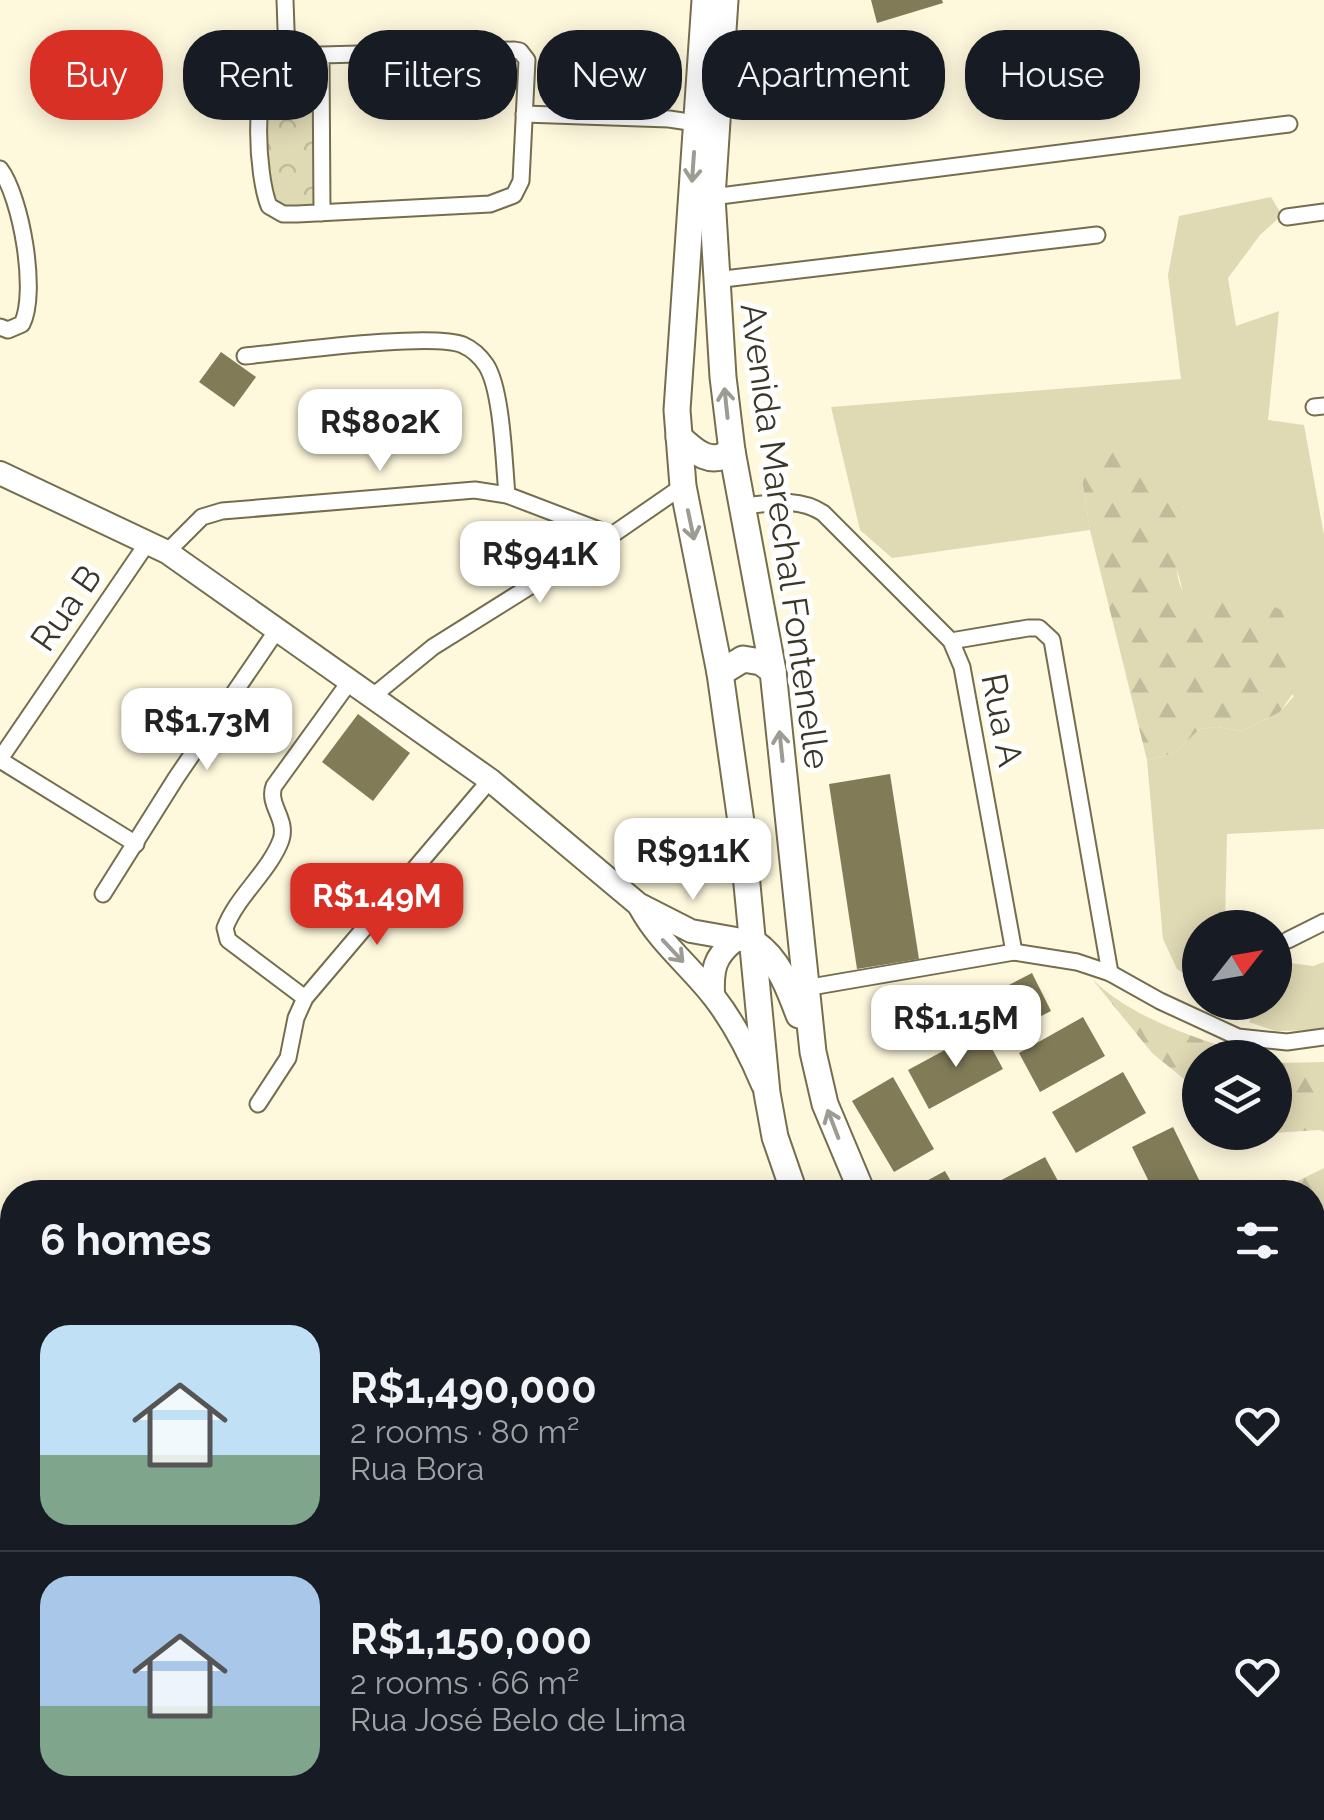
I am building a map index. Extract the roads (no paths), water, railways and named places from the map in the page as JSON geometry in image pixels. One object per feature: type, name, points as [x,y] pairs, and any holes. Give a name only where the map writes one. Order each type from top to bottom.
[{"type":"main road","name":"Avenida Marechal Fontenelle","points":[[704,0],[676,410],[683,486],[720,673],[741,822],[744,942],[775,1137],[790,1180]]},
{"type":"main road","name":"Avenida Marechal Fontenelle","points":[[725,0],[712,197],[715,280],[732,452],[773,671],[813,1052],[825,1104],[857,1180]]},
{"type":"main road","points":[[679,437],[704,457],[723,458],[732,452]]},
{"type":"main road","points":[[0,473],[158,547],[490,780],[638,904],[691,931],[744,942],[767,953],[780,972],[813,1052]]},
{"type":"main road","points":[[720,673],[743,659],[753,659],[773,671]]},
{"type":"main road","points":[[638,904],[661,938],[713,995],[750,1054],[767,1093]]},
{"type":"main road","points":[[713,995],[712,974],[718,954],[744,942]]},
{"type":"street","points":[[285,0],[287,30]]},
{"type":"street","points":[[260,120],[265,197],[269,206],[283,214],[490,204],[514,195],[521,181],[527,60],[520,51],[328,56]]},
{"type":"street","points":[[524,114],[696,123]]},
{"type":"street","points":[[322,120],[322,212]]},
{"type":"street","points":[[712,197],[1288,124]]},
{"type":"street","points":[[0,169],[18,203],[24,230],[27,309],[22,324],[8,330],[0,327]]},
{"type":"street","points":[[1287,217],[1324,212]]},
{"type":"street","points":[[715,280],[1097,236]]},
{"type":"street","points":[[246,356],[398,343],[460,344],[478,354],[489,368],[507,495]]},
{"type":"street","points":[[373,696],[432,647],[612,536],[683,486]]},
{"type":"street","name":"Rua B","points":[[0,760],[158,547],[202,518],[222,511],[474,490],[507,495],[612,536]]},
{"type":"street","name":"Rua A","points":[[744,506],[786,501],[810,504],[950,641],[962,667],[1014,952]]},
{"type":"street","points":[[950,641],[1028,628],[1039,628],[1052,640],[1110,973]]},
{"type":"street","points":[[104,894],[176,778],[277,630]]},
{"type":"street","points":[[304,998],[224,933],[229,918],[280,841],[282,830],[272,801],[274,786],[350,680]]},
{"type":"street","points":[[0,760],[136,844]]},
{"type":"street","points":[[258,1104],[288,1058],[304,998],[490,780]]},
{"type":"street","points":[[1292,938],[1324,922]]},
{"type":"street","points":[[804,988],[1014,952],[1077,962],[1110,973],[1160,1001],[1238,1036],[1287,1042],[1324,1037]]}]
